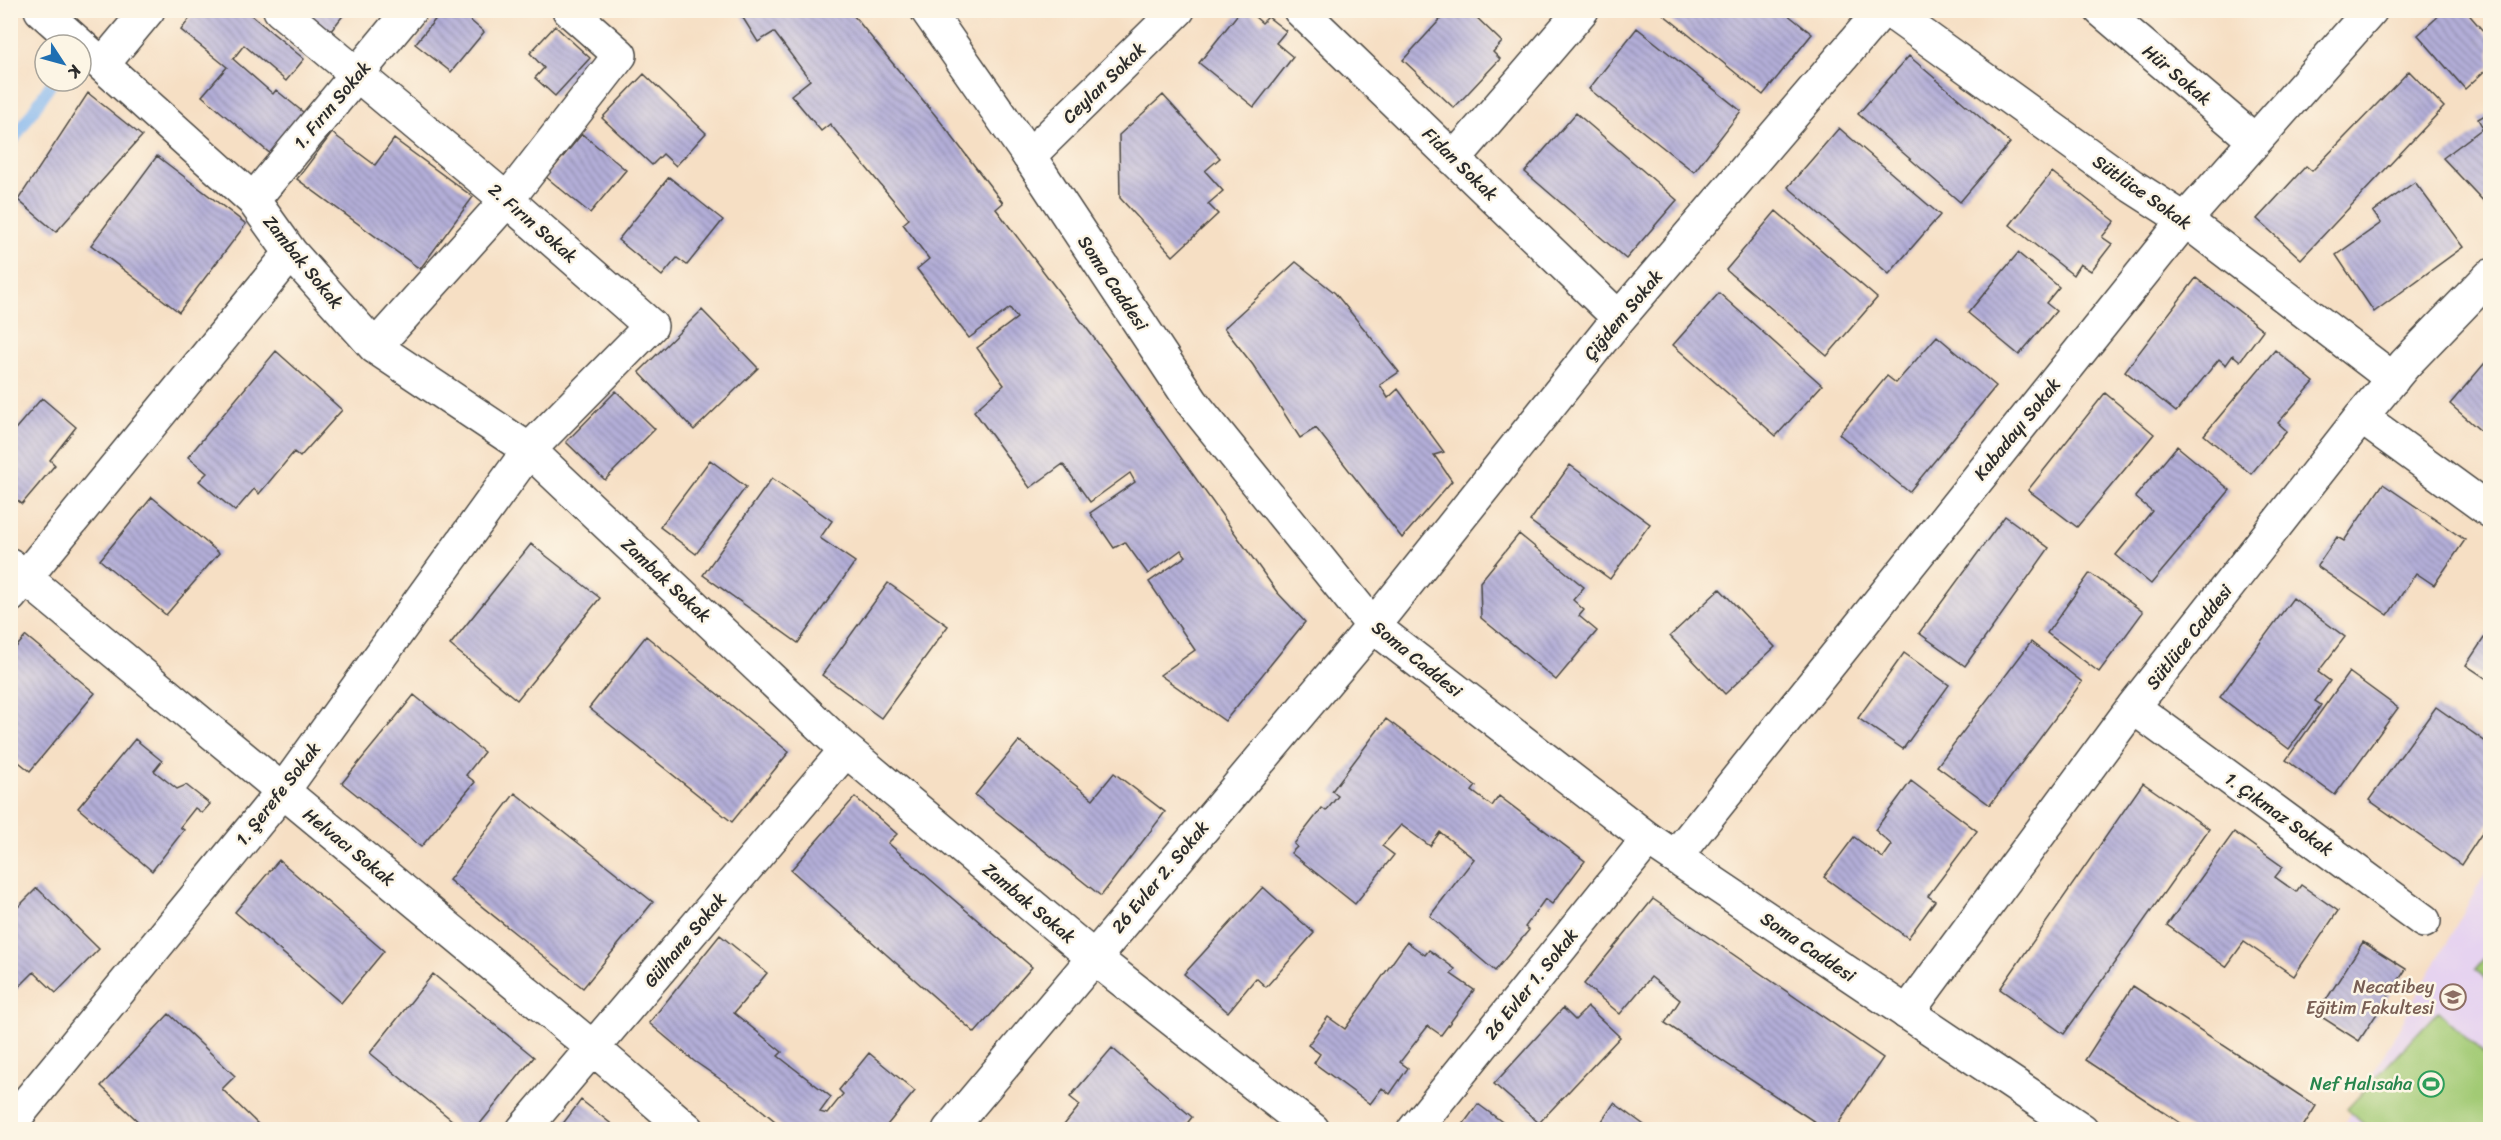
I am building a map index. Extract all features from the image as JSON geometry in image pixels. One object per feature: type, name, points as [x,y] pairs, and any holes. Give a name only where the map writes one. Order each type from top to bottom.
[{"type":"street","name":"Zambak Sokak","points":[[41,10],[253,200],[291,253],[375,347],[529,450],[846,750],[1093,957],[1313,1130]]},
{"type":"street","points":[[103,64],[148,10]]},
{"type":"street","name":"2. Fırın Sokak","points":[[280,10],[507,200],[651,326],[529,450]]},
{"type":"street","name":"1. Fırın Sokak","points":[[253,200],[410,10]]},
{"type":"street","points":[[375,347],[507,200],[620,55],[568,10]]},
{"type":"street","name":"Soma Caddesi","points":[[927,10],[1029,156],[1192,402],[1373,626],[1648,839],[2082,1130]]},
{"type":"street","name":"Ceylan Sokak","points":[[1029,156],[1178,10]]},
{"type":"street","name":"Fidan Sokak","points":[[1300,10],[1619,318]]},
{"type":"street","points":[[1454,159],[1582,10]]},
{"type":"street","name":"Çiğdem Sokak","points":[[1373,626],[1619,318],[1882,10]]},
{"type":"street","name":"Sütlüce Sokak","points":[[1887,10],[2132,186],[2185,220],[2393,379]]},
{"type":"street","name":"Hür Sokak","points":[[2101,10],[2254,140]]},
{"type":"street","name":"Kabadayı Sokak","points":[[1675,857],[2185,220],[2371,10]]},
{"type":"street","points":[[16,580],[291,253]]},
{"type":"street","name":"Sütlüce Caddesi","points":[[1907,1013],[2133,707],[2361,417],[2393,379],[2490,276]]},
{"type":"street","points":[[2361,417],[2490,511]]},
{"type":"street","name":"1. Şerefe Sokak","points":[[10,1124],[282,792],[529,450]]},
{"type":"street","name":"Helvacı Sokak","points":[[16,580],[282,792],[593,1048],[688,1130]]},
{"type":"street","name":"26 Evler 2. Sokak","points":[[950,1130],[1373,626]]},
{"type":"street","name":"1. Çıkmaz Sokak","points":[[2133,707],[2424,921]]},
{"type":"street","name":"Gülhane Sokak","points":[[523,1130],[846,750]]},
{"type":"street","name":"26 Evler 1. Sokak","points":[[1414,1130],[1648,839]]},
{"type":"shaded area","name":"Necatibey Eğitim Fakultesi","points":[[2490,865],[2490,1129],[2342,1129]]},
{"type":"green space","points":[[2490,952],[2490,983],[2475,969]]},
{"type":"green space","name":"Nef Halısaha","points":[[2438,1011],[2490,1059],[2490,1129],[2369,1129],[2347,1109]]},
{"type":"building","points":[[196,10],[245,10],[304,59],[286,81],[244,45],[233,59],[273,94],[276,90],[314,121],[280,162],[202,96],[227,67],[181,30]]},
{"type":"building","points":[[296,10],[342,10],[345,13],[327,36]]},
{"type":"building","points":[[373,10],[402,10],[391,25]]},
{"type":"building","points":[[443,10],[458,10],[484,32],[451,72],[415,44]]},
{"type":"building","points":[[738,10],[849,10],[940,121],[1003,203],[996,209],[1116,367],[1277,592],[1305,622],[1225,721],[1160,675],[1195,650],[1149,582],[1186,556],[1181,550],[1148,574],[1125,542],[1114,548],[1090,513],[1135,482],[1130,473],[1090,502],[1063,464],[1030,488],[974,411],[1004,385],[977,348],[1017,318],[1010,308],[969,338],[917,269],[929,259],[903,224],[909,219],[830,124],[821,131],[791,95],[810,80],[774,32],[758,42]]},
{"type":"building","points":[[1241,10],[1247,10],[1262,23],[1268,17],[1286,31],[1276,43],[1293,57],[1254,107],[1199,63]]},
{"type":"building","points":[[1449,10],[1469,10],[1502,42],[1493,52],[1500,59],[1454,108],[1403,60]]},
{"type":"building","points":[[1658,10],[1782,10],[1812,34],[1763,95]]},
{"type":"building","points":[[2445,10],[2465,10],[2490,39],[2490,66],[2465,89],[2418,35]]},
{"type":"building","points":[[555,26],[590,58],[555,96],[535,78],[544,68],[530,53]]},
{"type":"building","points":[[1637,28],[1741,111],[1694,172],[1589,89]]},
{"type":"building","points":[[1909,56],[2010,143],[1960,202],[1858,114]]},
{"type":"building","points":[[2409,71],[2444,107],[2301,259],[2257,219],[2306,166],[2312,171]]},
{"type":"building","points":[[644,74],[706,133],[676,166],[663,154],[652,165],[602,118]]},
{"type":"building","points":[[88,93],[142,136],[56,232],[18,200]]},
{"type":"building","points":[[1163,95],[1220,158],[1205,171],[1223,191],[1208,204],[1218,214],[1173,256],[1120,198],[1119,135]]},
{"type":"building","points":[[2490,112],[2490,208],[2443,158],[2483,128],[2478,119]]},
{"type":"building","points":[[1576,113],[1677,200],[1626,259],[1525,172]]},
{"type":"building","points":[[1839,128],[1940,215],[1889,274],[1788,187]]},
{"type":"building","points":[[332,133],[375,165],[394,139],[473,197],[420,269],[297,179]]},
{"type":"building","points":[[582,134],[626,170],[590,213],[546,177]]},
{"type":"building","points":[[157,156],[246,224],[179,312],[91,245]]},
{"type":"building","points":[[2052,172],[2115,221],[2102,237],[2112,244],[2091,271],[2080,264],[2073,275],[2010,225]]},
{"type":"building","points":[[669,177],[723,220],[687,265],[677,258],[662,276],[618,240]]},
{"type":"building","points":[[2415,182],[2463,247],[2374,312],[2336,255],[2381,223],[2373,212]]},
{"type":"building","points":[[1776,211],[1877,298],[1827,356],[1726,270]]},
{"type":"building","points":[[2018,253],[2059,287],[2046,303],[2056,311],[2019,355],[1968,313]]},
{"type":"building","points":[[1296,262],[1335,293],[1399,372],[1380,385],[1388,398],[1398,389],[1444,452],[1434,455],[1452,481],[1402,538],[1316,428],[1300,438],[1253,365],[1224,328]]},
{"type":"building","points":[[2196,278],[2263,330],[2240,361],[2233,355],[2226,365],[2219,359],[2176,412],[2125,371]]},
{"type":"building","points":[[1719,293],[1822,385],[1776,436],[1673,345]]},
{"type":"building","points":[[702,310],[758,368],[694,430],[639,372]]},
{"type":"building","points":[[1937,336],[1996,386],[1909,492],[1839,434],[1887,376],[1896,383]]},
{"type":"building","points":[[2275,350],[2314,382],[2278,423],[2287,431],[2251,474],[2204,435]]},
{"type":"building","points":[[276,351],[342,410],[300,457],[294,452],[259,494],[254,489],[235,511],[199,481],[207,473],[188,457]]},
{"type":"building","points":[[2490,357],[2490,439],[2450,404]]},
{"type":"building","points":[[616,391],[655,429],[605,480],[566,442]]},
{"type":"building","points":[[2105,393],[2154,434],[2077,527],[2028,490]]},
{"type":"building","points":[[42,398],[76,427],[50,460],[55,465],[22,504],[10,494],[10,435]]},
{"type":"building","points":[[2177,446],[2230,490],[2151,584],[2116,555],[2152,511],[2135,497]]},
{"type":"building","points":[[710,460],[746,487],[696,554],[660,527]]},
{"type":"building","points":[[1570,465],[1650,524],[1610,579],[1530,521]]},
{"type":"building","points":[[772,478],[832,521],[820,538],[855,562],[798,643],[703,575]]},
{"type":"building","points":[[2383,484],[2465,540],[2434,585],[2416,573],[2388,615],[2317,566],[2337,537],[2344,541]]},
{"type":"building","points":[[152,497],[219,553],[166,615],[100,560]]},
{"type":"building","points":[[2005,516],[2049,548],[1965,666],[1919,633]]},
{"type":"building","points":[[1519,534],[1584,587],[1573,600],[1584,610],[1579,616],[1597,631],[1556,680],[1481,618],[1480,582]]},
{"type":"building","points":[[531,544],[600,598],[517,700],[450,645]]},
{"type":"building","points":[[2090,573],[2143,612],[2099,672],[2047,633]]},
{"type":"building","points":[[888,583],[948,626],[881,718],[822,675]]},
{"type":"building","points":[[1720,589],[1775,647],[1725,694],[1670,636]]},
{"type":"building","points":[[2293,598],[2345,637],[2318,672],[2330,681],[2315,701],[2321,705],[2289,749],[2220,697]]},
{"type":"building","points":[[2490,629],[2490,681],[2466,665]]},
{"type":"building","points":[[26,636],[95,693],[30,771],[10,755],[10,654]]},
{"type":"building","points":[[646,636],[789,752],[732,822],[589,708]]},
{"type":"building","points":[[2031,642],[2082,682],[1990,805],[1937,766]]},
{"type":"building","points":[[1904,653],[1949,685],[1903,749],[1858,718]]},
{"type":"building","points":[[2349,672],[2398,708],[2335,795],[2286,760]]},
{"type":"building","points":[[414,695],[484,752],[466,775],[475,782],[421,847],[342,783]]},
{"type":"building","points":[[2436,707],[2490,745],[2490,821],[2461,865],[2369,800]]},
{"type":"building","points":[[1386,719],[1476,786],[1472,791],[1492,806],[1499,796],[1585,861],[1552,904],[1545,899],[1525,927],[1529,930],[1495,971],[1430,916],[1474,859],[1440,832],[1430,846],[1401,825],[1382,846],[1394,855],[1355,904],[1291,853],[1297,847],[1294,844],[1322,808],[1326,811],[1338,796],[1332,791]]},
{"type":"building","points":[[135,739],[162,761],[154,771],[177,789],[186,785],[210,804],[202,813],[195,808],[180,827],[184,830],[152,871],[78,808]]},
{"type":"building","points":[[1019,741],[1093,799],[1114,773],[1165,812],[1101,896],[975,795]]},
{"type":"building","points":[[1911,781],[1977,831],[1928,896],[1935,901],[1908,938],[1824,877],[1854,837],[1883,858],[1892,845],[1875,830]]},
{"type":"building","points":[[2143,783],[2209,829],[2064,1034],[2000,989]]},
{"type":"building","points":[[515,793],[653,902],[583,988],[449,880]]},
{"type":"building","points":[[855,797],[897,834],[888,843],[1032,967],[975,1033],[791,870]]},
{"type":"building","points":[[2234,832],[2283,867],[2275,877],[2296,892],[2301,885],[2338,911],[2294,976],[2244,942],[2226,967],[2167,925]]},
{"type":"building","points":[[279,860],[384,951],[341,1003],[235,912]]},
{"type":"building","points":[[1263,887],[1314,933],[1266,987],[1256,978],[1228,1012],[1184,974]]},
{"type":"building","points":[[37,888],[99,949],[56,993],[34,972],[10,996],[10,901],[17,908]]},
{"type":"building","points":[[1653,899],[1883,1058],[1834,1130],[1827,1130],[1665,1023],[1680,1000],[1651,977],[1620,1014],[1584,984]]},
{"type":"building","points":[[720,935],[767,973],[734,1013],[782,1052],[778,1056],[831,1097],[820,1112],[827,1114],[843,1094],[839,1090],[869,1053],[915,1091],[883,1130],[786,1130],[746,1097],[694,1061],[649,1023]]},
{"type":"building","points":[[1407,942],[1425,955],[1429,950],[1455,969],[1451,974],[1474,990],[1441,1035],[1428,1026],[1400,1062],[1408,1068],[1390,1094],[1382,1088],[1370,1104],[1314,1063],[1320,1054],[1308,1045],[1328,1017],[1345,1029]]},
{"type":"building","points":[[2363,942],[2406,969],[2359,1041],[2317,1014]]},
{"type":"building","points":[[433,974],[534,1057],[475,1130],[464,1130],[370,1053]]},
{"type":"building","points":[[2133,986],[2316,1106],[2301,1130],[2191,1130],[2085,1060]]},
{"type":"building","points":[[1588,1007],[1620,1037],[1539,1123],[1494,1084],[1563,1008],[1575,1020]]},
{"type":"building","points":[[169,1014],[235,1076],[222,1089],[264,1130],[147,1130],[101,1086]]},
{"type":"building","points":[[1112,1048],[1192,1117],[1182,1130],[1060,1130],[1080,1105],[1070,1097]]},
{"type":"building","points":[[581,1100],[619,1130],[558,1130]]},
{"type":"building","points":[[1614,1103],[1651,1130],[1596,1130]]},
{"type":"building","points":[[1478,1104],[1513,1130],[1459,1130]]},
{"type":"waterway","points":[[10,145],[45,93]]},
{"type":"place","name":"Necatibey Eğitim Fakultesi","points":[[2453,997]]},
{"type":"place","name":"Nef Halısaha","points":[[2431,1084]]}]
